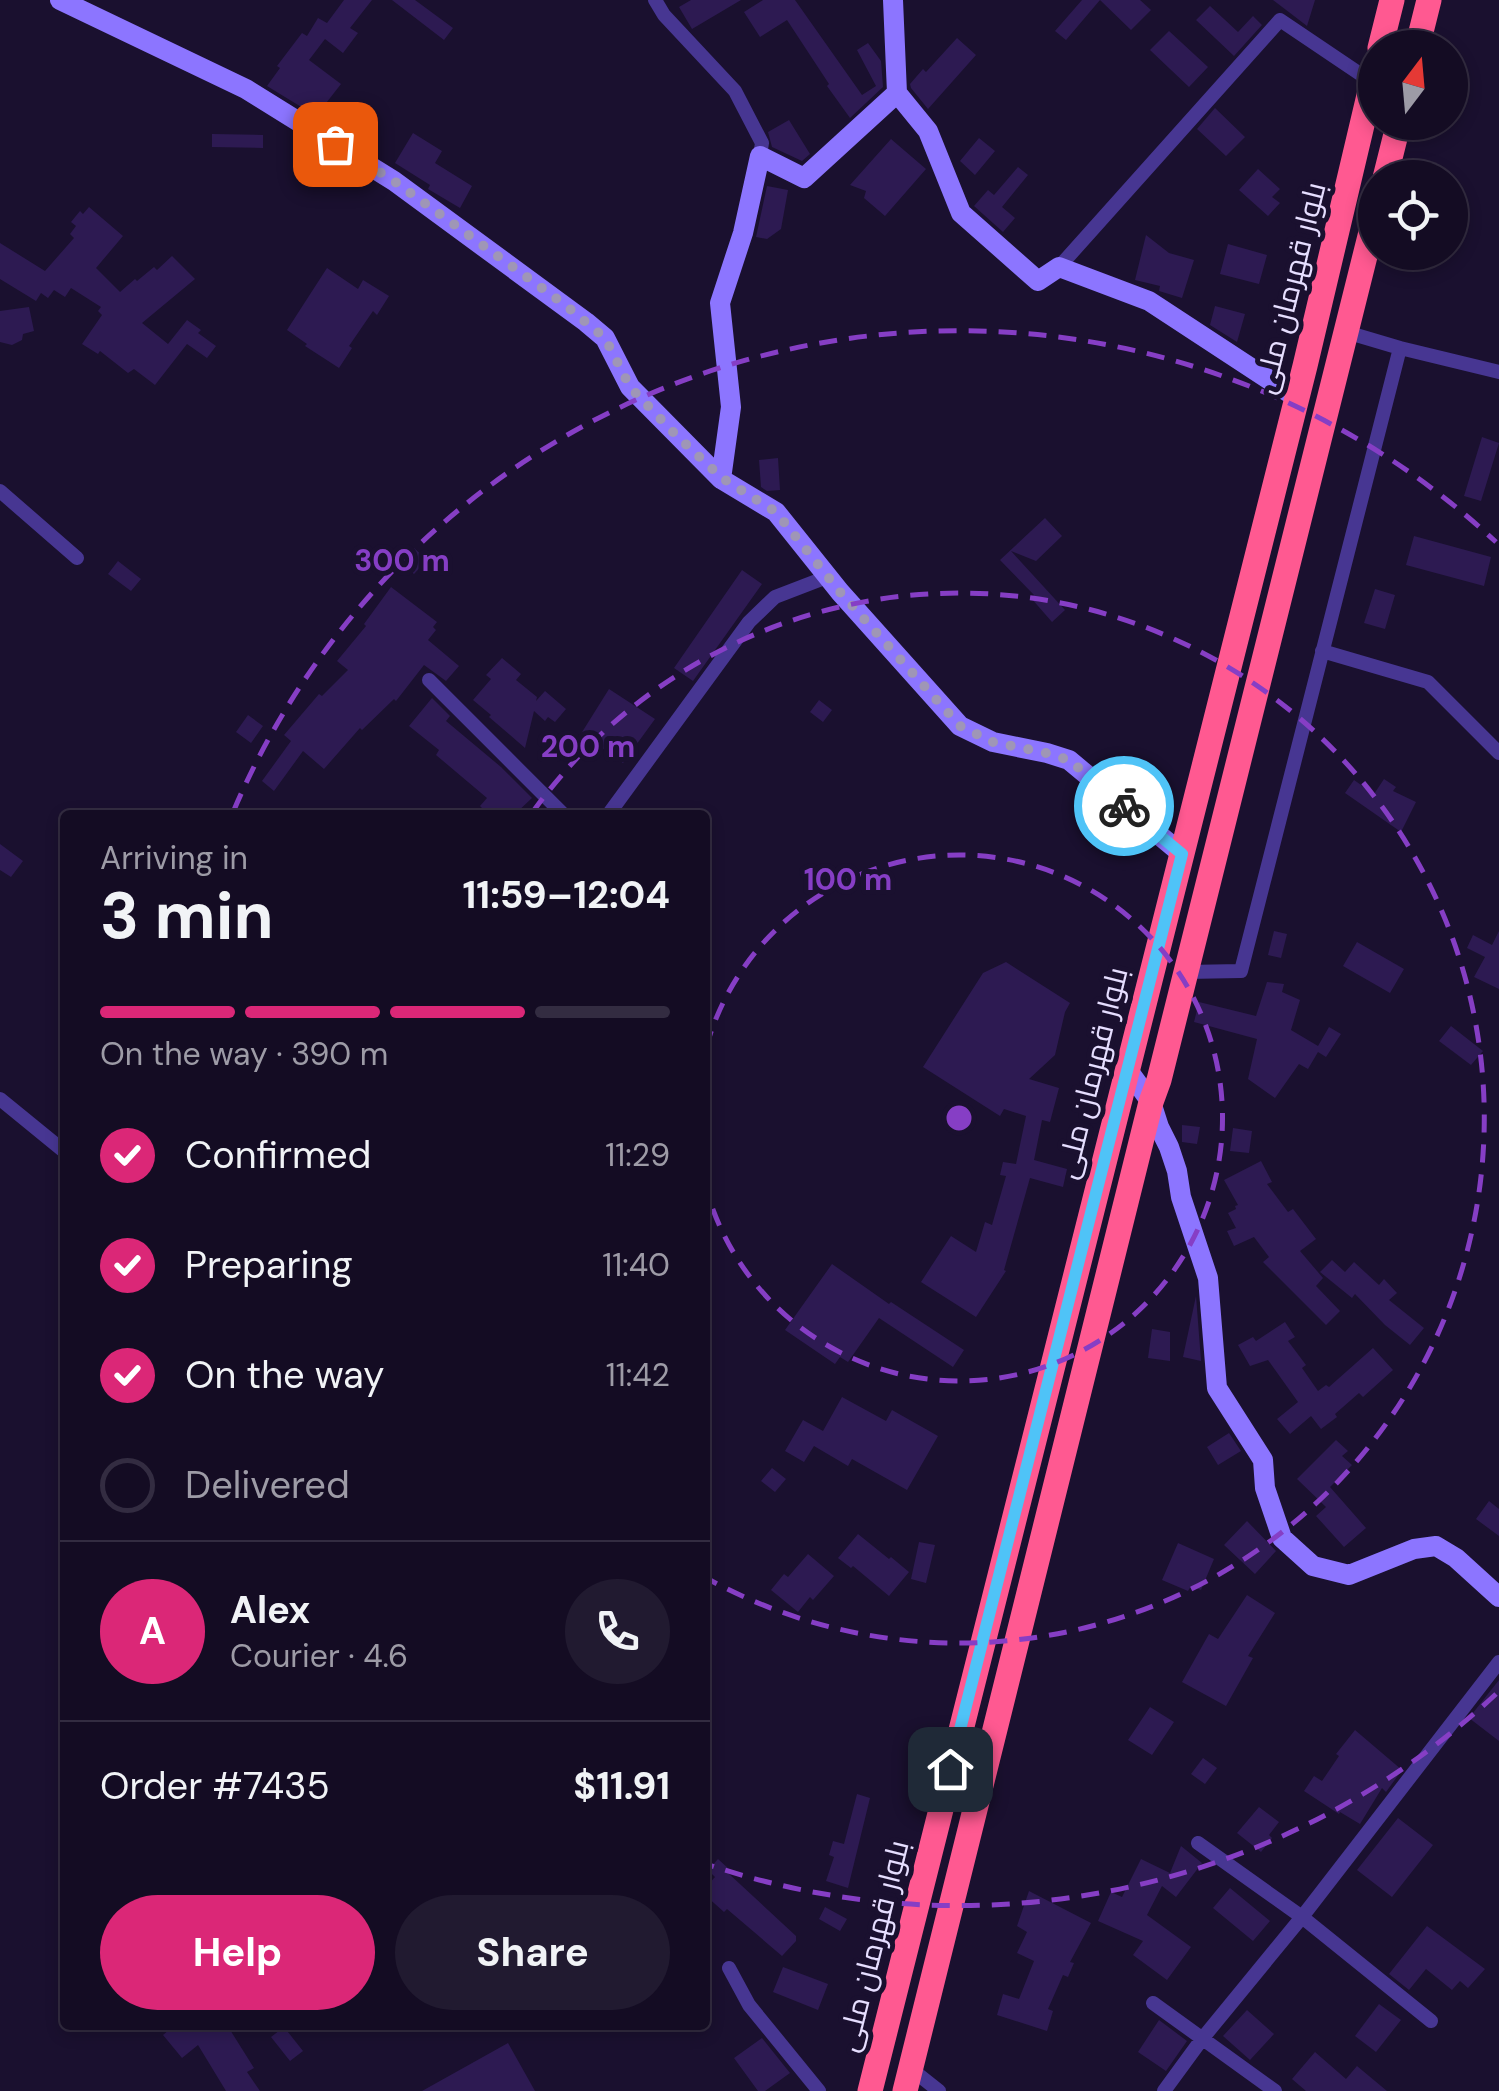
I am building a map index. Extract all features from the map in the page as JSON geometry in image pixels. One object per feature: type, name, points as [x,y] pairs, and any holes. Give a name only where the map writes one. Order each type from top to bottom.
[{"type":"highway","points":[[1384,30],[1392,0]]},
{"type":"highway","points":[[1422,30],[1429,0]]},
{"type":"highway","name":"بلوار قهرمان ملی","points":[[866,2090],[1182,854],[1359,140]]},
{"type":"highway","points":[[907,2080],[1362,270]]},
{"type":"street","points":[[60,0],[246,89],[394,181],[596,330],[605,338],[630,387],[722,478],[776,512],[827,577],[960,726],[993,742],[1069,760],[1182,854]]},
{"type":"street","points":[[655,0],[664,15],[735,91],[762,143],[743,233],[720,303],[731,407],[722,478]]},
{"type":"street","points":[[893,0],[898,93],[928,131],[961,213],[1038,281],[1059,267],[1280,20],[1358,66]]},
{"type":"street","points":[[760,156],[804,178],[898,93]]},
{"type":"street","points":[[1059,267],[1149,301],[1297,398]]},
{"type":"street","points":[[1346,332],[1499,372]]},
{"type":"street","points":[[1186,972],[1241,971],[1400,348]]},
{"type":"street","points":[[0,492],[77,558]]},
{"type":"street","points":[[612,810],[750,622],[776,597],[827,577]]},
{"type":"street","points":[[1322,651],[1428,682],[1499,752]]},
{"type":"street","points":[[429,680],[559,810]]},
{"type":"street","points":[[1127,1069],[1151,1102],[1170,1147],[1208,1278],[1217,1388],[1263,1460],[1265,1488],[1282,1538],[1314,1566],[1349,1575],[1414,1549],[1436,1546],[1456,1558],[1499,1597]]},
{"type":"street","points":[[0,1099],[60,1148]]},
{"type":"street","points":[[1164,2091],[1499,1662]]},
{"type":"street","points":[[1198,1843],[1302,1917],[1431,2021]]},
{"type":"street","points":[[729,1968],[749,2005],[818,2091]]},
{"type":"street","points":[[1153,2003],[1275,2091]]},
{"type":"street","points":[[907,2080],[940,2091]]},
{"type":"building","points":[[344,0],[372,0],[350,28],[358,33],[343,53],[325,39],[309,60],[341,84],[316,116],[267,86],[302,33],[307,36],[318,18],[327,23]]},
{"type":"building","points":[[392,0],[415,0],[453,28],[444,40]]},
{"type":"building","points":[[691,0],[741,0],[692,29],[679,7]]},
{"type":"building","points":[[763,0],[795,0],[862,95],[876,86],[857,50],[868,43],[881,61],[883,87],[850,118],[787,20],[760,37],[744,12]]},
{"type":"building","points":[[1082,0],[1100,0],[1066,40],[1055,31]]},
{"type":"building","points":[[1100,0],[1140,0],[1151,10],[1131,30]]},
{"type":"building","points":[[1273,0],[1315,0],[1307,26],[1294,16]]},
{"type":"building","points":[[1210,6],[1238,32],[1253,16],[1262,25],[1234,56],[1196,20]]},
{"type":"building","points":[[1169,31],[1208,67],[1189,87],[1150,50]]},
{"type":"building","points":[[957,38],[976,55],[928,109],[910,84]]},
{"type":"building","points":[[1215,108],[1245,137],[1226,156],[1197,129]]},
{"type":"building","points":[[789,120],[810,154],[802,161],[772,147],[768,132]]},
{"type":"building","points":[[413,133],[442,151],[435,163],[472,186],[460,208],[395,163]]},
{"type":"building","points":[[212,134],[263,135],[263,148],[212,147]]},
{"type":"building","points":[[979,138],[995,151],[975,175],[960,161]]},
{"type":"building","points":[[891,139],[926,169],[885,216],[864,198],[866,191],[850,185]]},
{"type":"building","points":[[1018,167],[1028,175],[1002,207],[1015,218],[1003,232],[974,206],[988,190],[994,195]]},
{"type":"building","points":[[1258,169],[1280,189],[1272,197],[1280,203],[1268,216],[1239,190]]},
{"type":"building","points":[[767,186],[788,190],[781,229],[767,239],[756,237]]},
{"type":"building","points":[[89,207],[123,236],[96,268],[120,292],[172,256],[195,279],[142,323],[168,344],[187,320],[216,346],[207,358],[187,344],[155,385],[134,369],[128,373],[100,351],[98,354],[82,344],[102,315],[98,311],[101,307],[71,288],[65,297],[54,290],[48,298],[41,293],[36,301],[0,279],[0,243],[45,271],[74,238],[70,234],[76,226],[71,222]]},
{"type":"building","points":[[1146,235],[1169,253],[1194,260],[1182,298],[1159,291],[1160,286],[1135,280]]},
{"type":"building","points":[[1228,244],[1267,255],[1259,284],[1220,274]]},
{"type":"building","points":[[327,268],[358,289],[363,280],[389,296],[377,315],[373,311],[339,368],[287,330]]},
{"type":"building","points":[[1215,306],[1245,314],[1237,342],[1210,325]]},
{"type":"building","points":[[29,307],[34,331],[23,334],[22,340],[12,345],[0,342],[0,311]]},
{"type":"building","points":[[1482,437],[1499,443],[1481,501],[1464,496]]},
{"type":"building","points":[[778,458],[780,490],[767,491],[761,487],[759,460]]},
{"type":"building","points":[[1045,518],[1062,536],[1036,561],[1011,551],[1065,610],[1052,622],[1031,598],[1034,595],[1000,560]]},
{"type":"building","points":[[1414,536],[1491,557],[1484,586],[1406,565]]},
{"type":"building","points":[[414,548],[427,560],[414,574],[401,563]]},
{"type":"building","points":[[118,561],[141,579],[131,591],[108,574]]},
{"type":"building","points":[[742,570],[762,584],[693,681],[674,668]]},
{"type":"building","points":[[391,587],[437,622],[428,640],[459,666],[446,681],[424,665],[396,701],[360,728],[324,769],[303,751],[274,791],[262,781],[291,741],[284,735],[319,694],[322,696],[348,670],[337,661]]},
{"type":"building","points":[[1375,589],[1395,595],[1385,629],[1364,623]]},
{"type":"building","points":[[502,658],[521,674],[516,680],[537,697],[536,701],[545,691],[566,709],[555,722],[548,717],[545,721],[534,711],[525,748],[473,700],[491,679],[486,675]]},
{"type":"building","points":[[609,689],[655,719],[623,763],[579,737]]},
{"type":"building","points":[[432,698],[450,716],[446,721],[532,798],[519,810],[484,810],[480,806],[487,798],[409,726]]},
{"type":"building","points":[[819,700],[832,710],[823,722],[810,712]]},
{"type":"building","points":[[248,715],[263,726],[251,743],[236,732]]},
{"type":"building","points":[[1384,779],[1396,787],[1393,791],[1416,802],[1401,832],[1345,793],[1354,780],[1374,794]]},
{"type":"building","points":[[1101,823],[1117,826],[1113,848],[1097,845]]},
{"type":"building","points":[[0,844],[23,861],[11,877],[0,870]]},
{"type":"building","points":[[1274,931],[1287,934],[1281,958],[1268,955]]},
{"type":"building","points":[[1499,931],[1499,989],[1474,977],[1485,957],[1467,948],[1473,935],[1492,945]]},
{"type":"building","points":[[1357,942],[1404,969],[1390,993],[1343,966]]},
{"type":"building","points":[[1006,962],[1070,1003],[1055,1055],[1029,1079],[1059,1088],[1050,1122],[1042,1120],[1034,1160],[1067,1169],[1063,1187],[1030,1178],[1006,1271],[976,1317],[921,1282],[951,1236],[976,1252],[985,1222],[992,1225],[1006,1176],[1000,1175],[1003,1162],[1016,1164],[1026,1116],[1004,1109],[1000,1116],[923,1067],[983,973]]},
{"type":"building","points":[[1267,982],[1284,984],[1282,992],[1300,1000],[1291,1030],[1318,1046],[1329,1027],[1341,1034],[1326,1057],[1318,1052],[1308,1069],[1299,1064],[1275,1098],[1248,1079],[1257,1039],[1194,1022],[1199,1002],[1256,1016]]},
{"type":"building","points":[[1451,1026],[1483,1051],[1471,1065],[1439,1041]]},
{"type":"building","points":[[1182,1125],[1200,1127],[1197,1144],[1182,1142]]},
{"type":"building","points":[[1233,1128],[1252,1131],[1249,1153],[1230,1151]]},
{"type":"building","points":[[1261,1161],[1272,1182],[1267,1184],[1316,1239],[1300,1251],[1323,1278],[1316,1286],[1340,1311],[1326,1325],[1263,1262],[1269,1257],[1254,1237],[1234,1246],[1227,1231],[1236,1228],[1228,1213],[1238,1205],[1224,1180]]},
{"type":"building","points":[[1332,1260],[1345,1272],[1354,1262],[1379,1285],[1384,1279],[1397,1293],[1389,1300],[1424,1328],[1410,1345],[1355,1294],[1352,1298],[1320,1272]]},
{"type":"building","points":[[832,1264],[964,1350],[953,1367],[879,1318],[848,1362],[840,1357],[835,1364],[785,1330]]},
{"type":"building","points":[[1196,1296],[1201,1361],[1183,1357]]},
{"type":"building","points":[[1285,1322],[1295,1337],[1288,1341],[1306,1365],[1302,1368],[1318,1391],[1329,1387],[1373,1348],[1393,1370],[1363,1397],[1359,1393],[1321,1429],[1311,1416],[1290,1434],[1277,1419],[1298,1402],[1268,1360],[1250,1366],[1238,1345],[1253,1337],[1256,1341]]},
{"type":"building","points":[[1152,1329],[1170,1332],[1170,1361],[1148,1358]]},
{"type":"building","points":[[842,1397],[886,1421],[892,1410],[938,1436],[907,1490],[852,1459],[848,1466],[814,1446],[804,1462],[785,1451],[803,1420],[823,1431]]},
{"type":"building","points":[[1229,1433],[1241,1451],[1218,1465],[1207,1447]]},
{"type":"building","points":[[1336,1440],[1348,1451],[1342,1456],[1352,1465],[1330,1487],[1366,1528],[1344,1547],[1316,1516],[1326,1507],[1297,1479]]},
{"type":"building","points":[[772,1468],[786,1479],[775,1492],[761,1481]]},
{"type":"building","points":[[1489,1501],[1499,1509],[1499,1536],[1476,1519]]},
{"type":"building","points":[[1247,1521],[1276,1551],[1255,1574],[1224,1545]]},
{"type":"building","points":[[858,1534],[909,1572],[889,1596],[838,1558]]},
{"type":"building","points":[[919,1542],[935,1545],[926,1583],[911,1579]]},
{"type":"building","points":[[1178,1543],[1214,1559],[1201,1590],[1191,1586],[1188,1591],[1162,1580]]},
{"type":"building","points":[[808,1554],[834,1576],[798,1612],[771,1590]]},
{"type":"building","points":[[1247,1595],[1275,1613],[1248,1656],[1253,1658],[1226,1706],[1182,1682],[1209,1634],[1218,1639]]},
{"type":"building","points":[[1499,1680],[1499,1741],[1469,1718]]},
{"type":"building","points":[[1150,1707],[1174,1722],[1152,1755],[1128,1740]]},
{"type":"building","points":[[1355,1730],[1402,1770],[1386,1792],[1382,1788],[1360,1824],[1304,1791],[1314,1776],[1322,1781]]},
{"type":"building","points":[[1203,1758],[1217,1768],[1205,1784],[1191,1774]]},
{"type":"building","points":[[857,1794],[870,1798],[848,1888],[826,1881],[834,1857],[829,1855],[833,1841],[844,1844]]},
{"type":"building","points":[[1259,1807],[1279,1822],[1261,1852],[1237,1833]]},
{"type":"building","points":[[1398,1818],[1433,1845],[1392,1897],[1357,1870]]},
{"type":"building","points":[[1181,1846],[1202,1863],[1176,1897],[1162,1886],[1147,1915],[1191,1947],[1167,1980],[1133,1955],[1143,1941],[1098,1921],[1111,1892],[1122,1897],[1141,1859],[1170,1873]]},
{"type":"building","points":[[718,1859],[796,1936],[782,1956],[727,1909],[724,1912],[710,1899],[710,1882],[715,1877],[710,1868]]},
{"type":"building","points":[[1230,1888],[1270,1921],[1253,1941],[1213,1908]]},
{"type":"building","points":[[1029,1891],[1091,1923],[1070,1962],[1074,1963],[1068,1977],[1063,1975],[1048,2009],[1053,2011],[1047,2031],[997,2015],[1003,1994],[1019,1999],[1034,1961],[1017,1953],[1027,1932],[1017,1926]]},
{"type":"building","points":[[825,1907],[847,1919],[840,1931],[819,1919]]},
{"type":"building","points":[[1427,1926],[1485,1969],[1468,1988],[1460,1981],[1452,1990],[1426,1969],[1409,1990],[1389,1974]]},
{"type":"building","points":[[783,1967],[828,1984],[818,2010],[773,1992]]},
{"type":"building","points":[[1379,2004],[1401,2020],[1376,2052],[1355,2036]]},
{"type":"building","points":[[1247,2010],[1274,2034],[1250,2060],[1223,2036]]},
{"type":"building","points":[[1159,2020],[1187,2041],[1166,2071],[1138,2052]]},
{"type":"building","points":[[169,2030],[230,2030],[254,2068],[247,2072],[260,2091],[226,2091],[198,2045],[182,2058],[163,2035]]},
{"type":"building","points":[[286,2030],[303,2051],[290,2061],[271,2037]]},
{"type":"building","points":[[762,2038],[790,2073],[765,2091],[758,2091],[734,2058]]},
{"type":"building","points":[[508,2043],[535,2091],[422,2091]]},
{"type":"building","points":[[1315,2052],[1346,2079],[1357,2066],[1387,2091],[1306,2091],[1292,2079]]},
{"type":"way so far","points":[[335,144],[394,181],[605,338],[630,387],[722,478],[776,512],[840,592],[960,726],[993,742],[1069,760],[1124,806]]},
{"type":"route","points":[[950,1769],[1182,854],[1124,806]]}]
